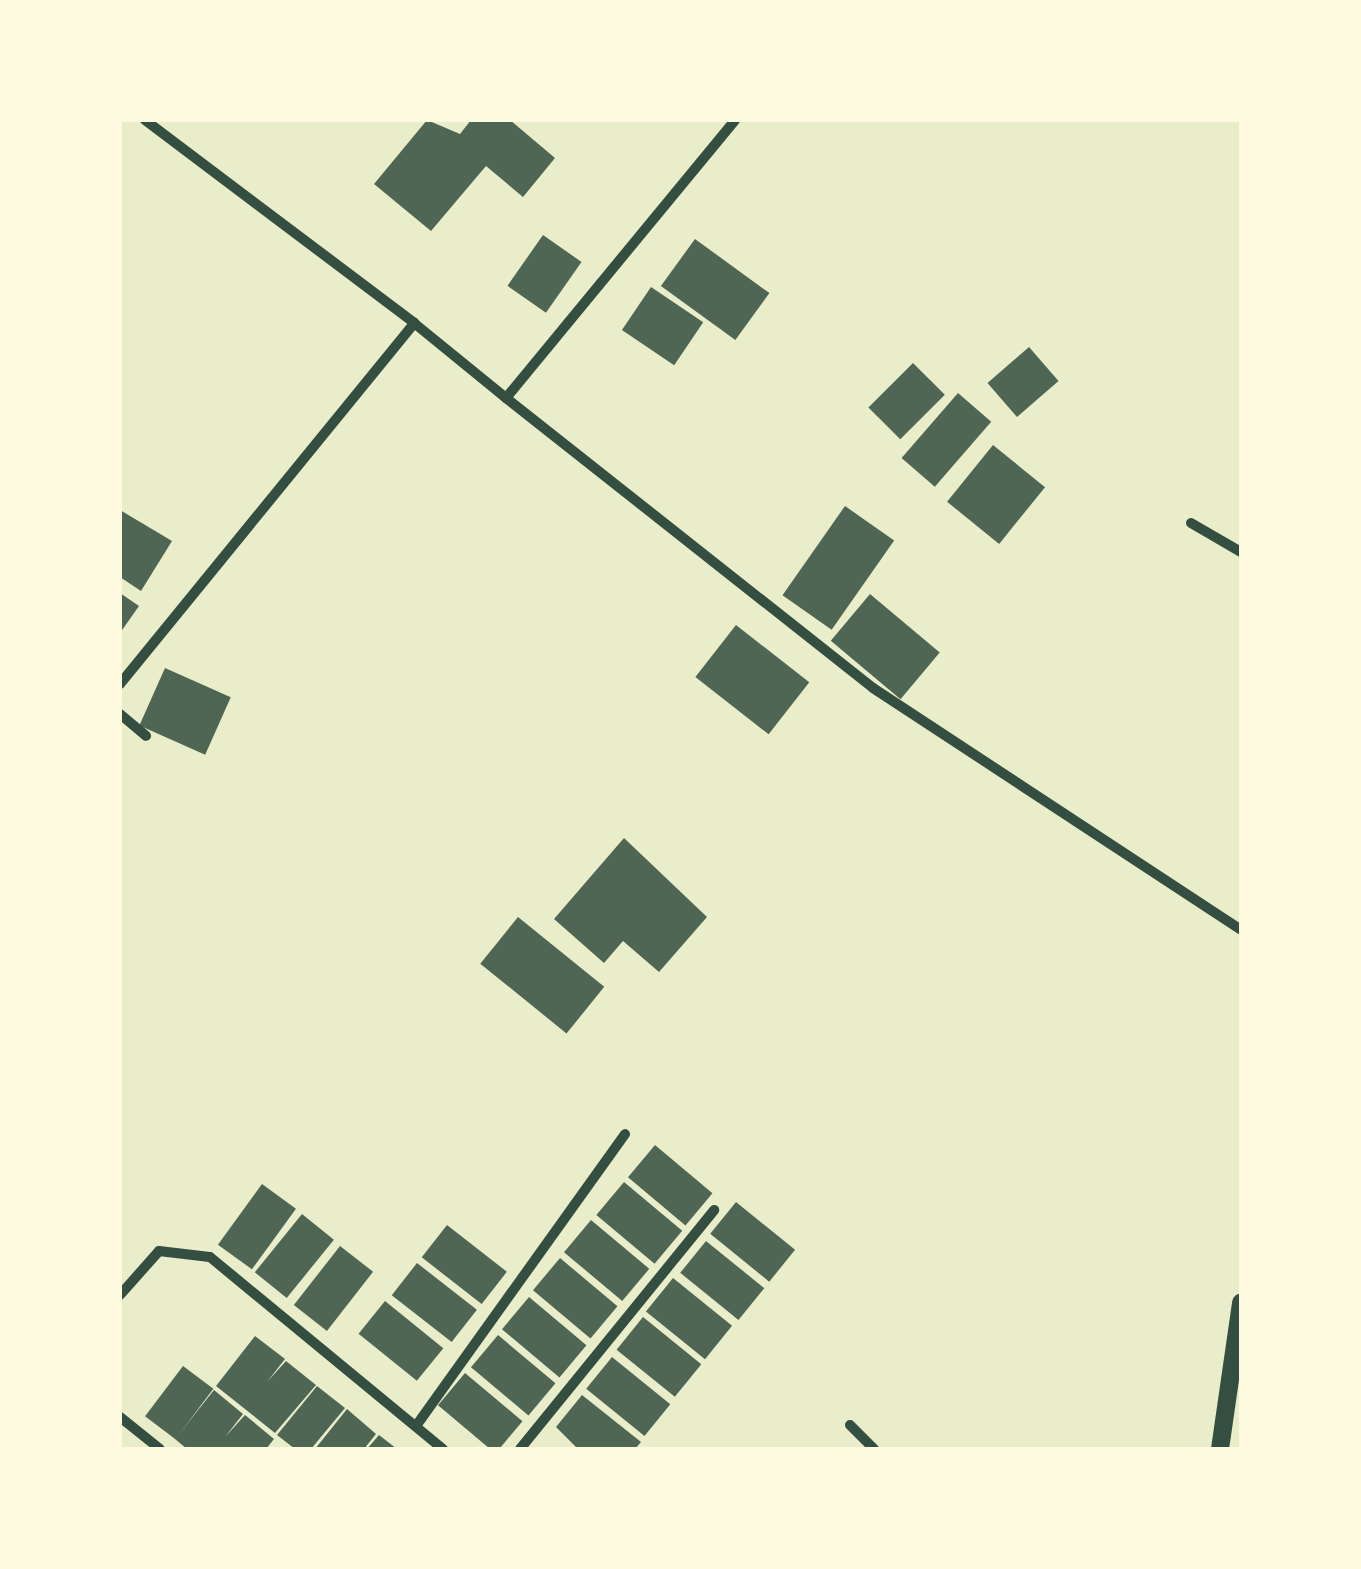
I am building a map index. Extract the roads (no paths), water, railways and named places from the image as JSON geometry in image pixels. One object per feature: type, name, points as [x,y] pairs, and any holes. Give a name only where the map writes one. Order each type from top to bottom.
[{"type":"street","points":[[144,120],[414,323],[873,688],[1241,930]]},
{"type":"street","points":[[506,398],[735,120]]},
{"type":"street","points":[[120,684],[414,323]]},
{"type":"street","points":[[1190,523],[1241,552]]},
{"type":"street","points":[[120,714],[146,736]]},
{"type":"street","points":[[416,1426],[625,1134]]},
{"type":"street","points":[[520,1449],[714,1210]]},
{"type":"street","points":[[120,1295],[158,1251],[210,1257],[443,1449]]},
{"type":"street","points":[[1220,1449],[1241,1303]]},
{"type":"street","points":[[120,1417],[160,1449]]},
{"type":"street","points":[[850,1424],[874,1449]]}]
